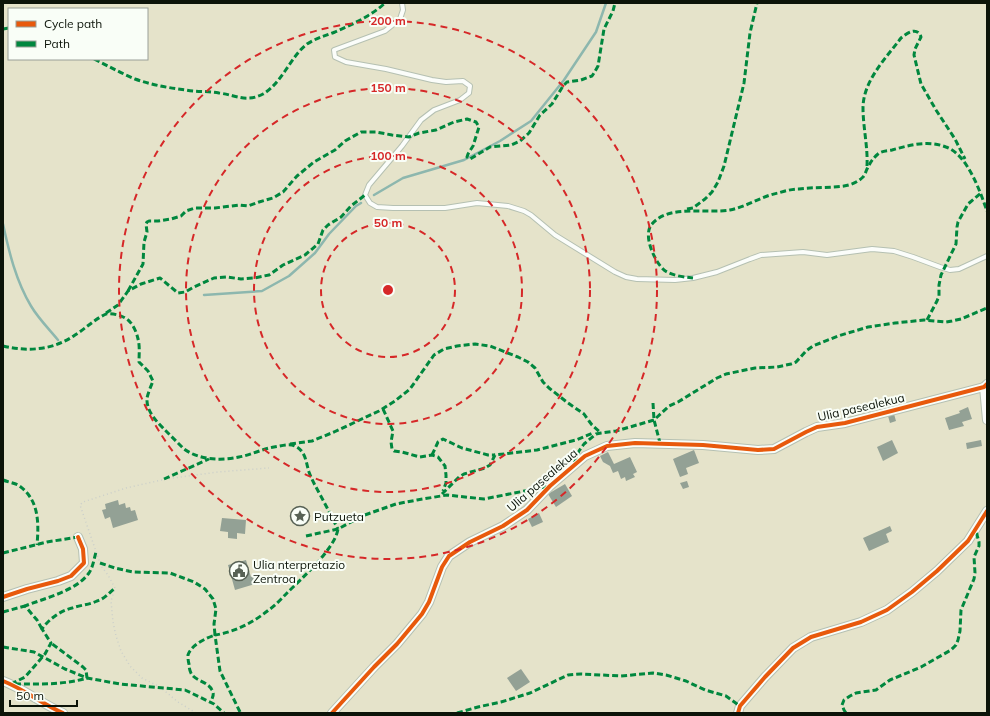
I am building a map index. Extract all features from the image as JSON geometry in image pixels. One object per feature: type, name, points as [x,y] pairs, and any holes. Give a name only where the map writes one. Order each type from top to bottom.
[{"type":"street","points":[[985,386],[987,420]]},
{"type":"street","name":"Ulia pasealekua","points":[[332,713],[422,614],[429,602],[442,567],[449,556],[470,542],[503,526],[526,510],[550,486],[585,456],[607,446],[635,443],[704,445],[758,450],[774,449],[816,427],[845,423],[985,386]]},
{"type":"street","points":[[738,713],[740,706],[765,677],[794,648],[811,637],[861,622],[887,610],[937,571],[968,541],[987,512]]},
{"type":"street","points":[[3,597],[71,576],[84,563],[83,549],[78,537]]},
{"type":"street","points":[[3,681],[11,684],[51,708],[63,713]]},
{"type":"lane","points":[[402,3],[403,10],[400,19],[385,31],[334,50],[336,57],[346,62],[386,69],[432,80],[446,82],[463,81],[470,86],[469,93],[460,100],[434,110],[421,120],[402,146],[369,185],[365,196],[370,203],[377,207],[444,208],[477,203],[508,206],[524,211],[555,235],[614,272],[626,277],[637,278],[675,280],[693,278],[717,272],[761,255],[803,252],[827,255],[872,249],[894,251],[950,270],[959,269],[987,256]]},
{"type":"path","points":[[196,713],[178,702],[160,686],[142,678],[130,666],[116,636],[111,601],[115,588],[101,566],[80,505],[83,502],[126,488],[166,478],[269,468]]},
{"type":"shaded area","points":[[3,3],[987,3],[987,713],[3,713]]},
{"type":"building","points":[[968,407],[972,419],[962,422],[964,426],[949,430],[945,418],[960,413],[959,411]]},
{"type":"building","points":[[894,414],[896,421],[890,423],[888,416]]},
{"type":"building","points":[[892,440],[898,453],[883,461],[877,447]]},
{"type":"building","points":[[981,440],[982,446],[967,449],[966,443]]},
{"type":"building","points":[[694,450],[699,463],[686,468],[688,474],[680,477],[673,459]]},
{"type":"building","points":[[608,452],[614,464],[630,457],[637,472],[633,474],[635,477],[626,481],[625,477],[621,479],[618,471],[613,473],[610,466],[603,462],[600,456]]},
{"type":"building","points":[[687,481],[689,487],[683,489],[680,483]]},
{"type":"building","points":[[565,484],[572,496],[556,507],[548,494]]},
{"type":"building","points":[[118,500],[119,505],[125,503],[126,508],[130,507],[131,511],[135,510],[138,520],[113,528],[110,517],[105,519],[102,510],[106,509],[105,504]]},
{"type":"building","points":[[539,513],[543,522],[532,527],[528,519]]},
{"type":"building","points":[[222,518],[246,520],[245,534],[237,533],[237,539],[228,538],[228,532],[220,531]]},
{"type":"building","points":[[890,526],[892,531],[886,534],[889,542],[869,551],[863,538]]},
{"type":"building","name":"Ulia nterpretazio Zentroa","points":[[246,560],[251,577],[253,576],[255,584],[235,590],[228,565]]},
{"type":"building","points":[[521,669],[530,682],[516,691],[507,678]]},
{"type":"waterway","points":[[374,195],[403,178],[464,160],[500,141],[531,121],[564,80],[596,32],[606,3]]},
{"type":"waterway","points":[[204,295],[262,291],[289,276],[315,253],[329,234],[356,206],[361,203]]},
{"type":"waterway","points":[[3,224],[21,287],[37,315],[58,340]]},
{"type":"marked path","points":[[96,60],[135,79],[154,85],[190,91],[215,92],[241,98],[257,97],[270,89],[276,83],[296,55],[307,44],[362,19],[385,3]]},
{"type":"marked path","points":[[128,291],[143,264],[147,222],[171,219],[181,216],[186,211],[195,208],[215,208],[239,205],[248,206],[273,198],[283,192],[297,176],[314,162],[361,132],[376,132],[409,137],[419,133],[436,130],[454,122],[467,119],[476,122],[479,127],[473,146],[467,157],[470,159],[490,147],[511,145],[520,141],[529,133],[540,115],[552,104],[567,82],[581,80],[592,76],[598,66],[604,29],[613,11],[615,3]]},
{"type":"marked path","points":[[687,209],[693,208],[712,192],[718,182],[724,166],[744,83],[750,33],[757,3]]},
{"type":"marked path","points":[[3,29],[8,28]]},
{"type":"marked path","points":[[867,166],[863,108],[867,88],[876,70],[901,38],[914,31],[921,37],[915,49],[914,55],[921,84],[955,139],[965,159]]},
{"type":"marked path","points":[[693,278],[671,274],[664,270],[657,261],[651,248],[648,235],[652,224],[659,218],[678,212],[730,210],[772,194],[791,190],[849,185],[857,182],[863,177],[873,159],[879,153],[884,151],[912,145],[926,144],[939,145],[954,151],[972,174],[987,211]]},
{"type":"marked path","points":[[927,320],[939,296],[941,275],[956,244],[958,222],[968,204],[981,193]]},
{"type":"marked path","points":[[106,313],[118,305],[128,291],[141,284],[160,278],[178,293],[185,292],[214,278],[227,277],[241,279],[269,275],[283,265],[305,255],[318,244],[323,230],[341,217],[351,206],[365,195]]},
{"type":"marked path","points":[[574,462],[584,444],[596,434],[616,431],[654,420],[669,406],[726,374],[755,368],[777,367],[791,364],[796,362],[813,346],[838,336],[868,327],[924,320],[946,322],[961,319],[987,308]]},
{"type":"marked path","points":[[3,346],[22,349],[50,347],[67,340],[106,314],[125,318],[134,328],[137,335],[139,345],[139,362],[148,371],[153,381],[147,398],[148,408],[156,421],[184,449],[190,453],[210,459],[225,459],[243,456],[282,445],[290,445],[299,448],[306,461],[312,480],[338,529]]},
{"type":"marked path","points":[[290,444],[312,441],[379,411],[410,389],[434,355],[444,349],[475,344],[490,346],[528,362],[535,368],[543,382],[549,388],[584,414],[592,425],[601,433]]},
{"type":"marked path","points":[[653,403],[654,420],[660,443]]},
{"type":"marked path","points":[[383,409],[393,431],[391,442],[392,449],[394,451],[420,457],[432,455],[438,457],[445,466],[446,483],[443,491]]},
{"type":"marked path","points":[[442,494],[459,477],[490,465],[495,455],[537,450],[576,440],[593,433]]},
{"type":"marked path","points":[[432,455],[438,442],[443,439],[462,448],[488,455],[495,455]]},
{"type":"marked path","points":[[164,479],[209,459]]},
{"type":"marked path","points":[[3,480],[18,485],[25,491],[34,504],[38,528],[37,545]]},
{"type":"marked path","points":[[306,536],[338,529],[362,516],[396,504],[447,495],[484,499],[550,486]]},
{"type":"marked path","points":[[240,712],[220,671],[215,635],[230,632],[244,626],[274,606],[324,554],[336,537],[338,529]]},
{"type":"marked path","points":[[846,713],[842,705],[844,700],[850,696],[856,693],[876,690],[890,680],[921,667],[951,650],[956,645],[960,631],[961,610],[974,579],[974,557],[979,546],[976,529]]},
{"type":"marked path","points":[[3,553],[47,542],[78,537]]},
{"type":"marked path","points":[[42,629],[37,620],[25,606],[60,593],[76,585],[89,573],[96,552]]},
{"type":"marked path","points":[[100,563],[133,572],[170,573],[194,582],[205,589],[213,599],[216,609],[214,624],[215,635],[195,645],[188,655],[189,669],[192,675],[211,688],[213,692],[211,702]]},
{"type":"marked path","points":[[11,684],[25,677],[45,654],[51,643],[42,629],[48,622],[63,611],[100,600],[115,588]]},
{"type":"marked path","points":[[3,612],[25,606]]},
{"type":"marked path","points":[[15,684],[60,683],[87,678],[86,670],[83,667],[51,643]]},
{"type":"marked path","points":[[3,647],[34,652],[65,669],[87,678],[120,684],[185,690],[214,704],[224,713]]},
{"type":"marked path","points":[[457,713],[530,693],[568,675],[581,674],[621,676],[653,673],[666,675],[686,681],[705,690],[726,696],[740,706]]},
{"type":"cycle path","points":[[332,713],[397,644],[422,614],[429,602],[442,567],[449,556],[470,542],[503,526],[527,510],[550,486],[585,456],[607,446],[635,443],[703,445],[758,450],[774,449],[817,427],[845,423],[984,387],[987,384]]},
{"type":"cycle path","points":[[738,713],[740,706],[793,648],[811,637],[861,622],[887,610],[937,571],[968,541],[987,511]]},
{"type":"cycle path","points":[[3,597],[71,576],[84,563],[83,549],[78,537]]},
{"type":"cycle path","points":[[3,681],[63,713]]},
{"type":"place","name":"Putzueta","points":[[300,516]]},
{"type":"place","name":"Ulia nterpretazio Zentroa","points":[[239,571]]}]
